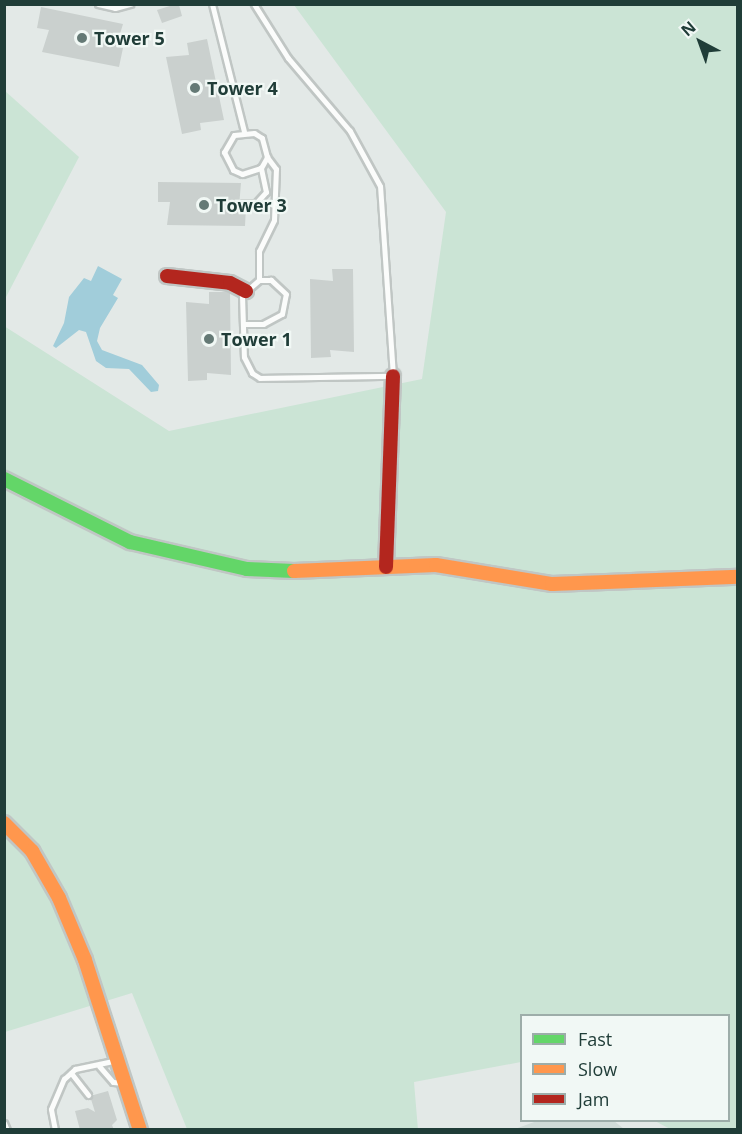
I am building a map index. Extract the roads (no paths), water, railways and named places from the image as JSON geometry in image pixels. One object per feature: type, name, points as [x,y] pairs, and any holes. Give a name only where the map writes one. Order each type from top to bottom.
[{"type":"street","points":[[167,276],[230,283],[246,291]]},
{"type":"street","points":[[386,567],[393,376]]},
{"type":"street","points":[[4,480],[130,542],[182,557],[247,569],[294,571],[436,565],[552,584],[738,577]]},
{"type":"street","points":[[4,823],[32,851],[59,898],[119,1059],[140,1130]]},
{"type":"lane","points":[[98,4],[115,8],[130,4]]},
{"type":"lane","points":[[212,4],[244,131]]},
{"type":"lane","points":[[243,324],[275,321],[286,306],[281,286],[271,280],[259,280],[242,295],[243,324],[246,368],[260,378],[393,376],[380,186],[350,131],[288,58],[254,4]]},
{"type":"lane","points":[[244,131],[262,138],[267,158],[276,169],[274,220],[259,251],[259,280]]},
{"type":"lane","points":[[244,131],[227,142],[226,162],[242,174],[261,168],[267,158]]},
{"type":"lane","points":[[243,203],[256,203],[266,192],[261,168]]},
{"type":"lane","points":[[55,1130],[51,1109],[54,1098],[70,1073],[86,1066],[99,1066],[119,1059]]},
{"type":"lane","points":[[99,1066],[113,1082],[126,1082]]},
{"type":"lane","points":[[70,1073],[88,1095]]},
{"type":"lane","points":[[4,1123],[7,1130]]},
{"type":"water","points":[[98,266],[122,279],[113,295],[118,298],[100,328],[97,341],[102,350],[142,365],[159,385],[158,391],[151,392],[129,369],[106,368],[96,361],[86,332],[79,330],[56,348],[53,346],[64,323],[69,297],[84,278],[91,281]]},
{"type":"place","name":"Tower 5","points":[[82,38]]},
{"type":"place","name":"Tower 4","points":[[195,88]]},
{"type":"place","name":"Tower 3","points":[[204,205]]},
{"type":"place","name":"Tower 1","points":[[209,339]]}]
